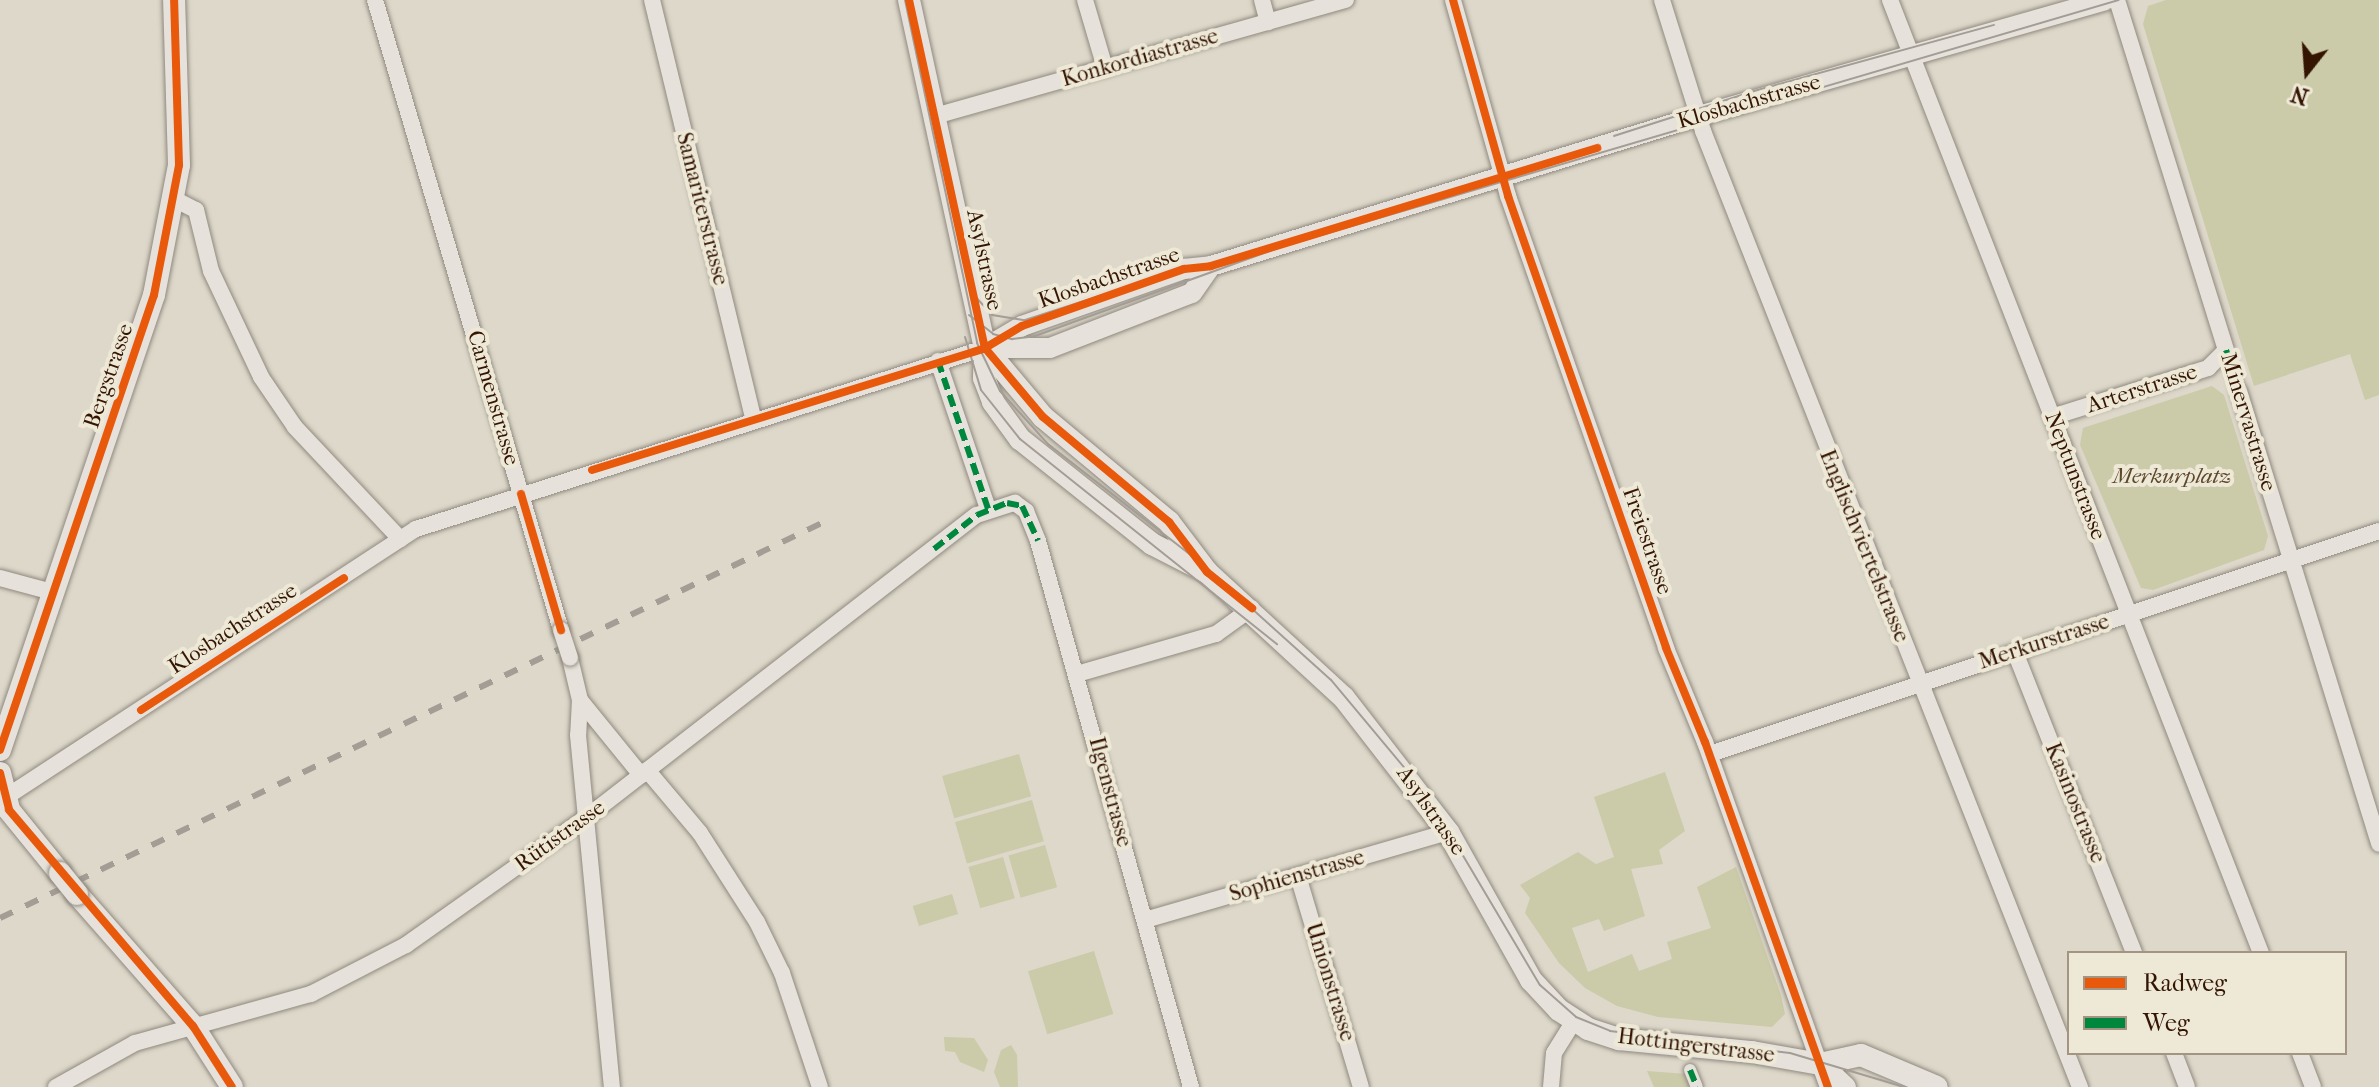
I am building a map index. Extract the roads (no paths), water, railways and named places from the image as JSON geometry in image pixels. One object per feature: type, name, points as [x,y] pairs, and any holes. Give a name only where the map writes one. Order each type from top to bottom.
[{"type":"main road","name":"Bergstrasse","points":[[0,750],[145,326],[174,199],[181,109],[174,0]]},
{"type":"main road","name":"Asylstrasse","points":[[909,0],[985,348],[984,378],[993,402],[1020,439],[1152,544],[1207,572],[1252,608],[1344,698],[1448,832],[1531,980],[1574,1021]]},
{"type":"main road","name":"Asylstrasse","points":[[985,348],[1043,417],[1169,522],[1207,572]]},
{"type":"main road","points":[[0,773],[2,799],[77,894],[193,1026],[232,1087]]},
{"type":"main road","name":"Hottingerstrasse","points":[[1574,1021],[1631,1041],[1752,1052],[1820,1064],[1861,1055],[1937,1087]]},
{"type":"main road","points":[[1820,1064],[1845,1087]]},
{"type":"street","name":"Carmenstrasse","points":[[375,0],[580,700],[578,735],[612,1087]]},
{"type":"street","name":"Samariterstrasse","points":[[652,0],[753,418]]},
{"type":"street","points":[[1085,0],[1105,68]]},
{"type":"street","points":[[1262,0],[1268,22]]},
{"type":"street","name":"Konkordiastrasse","points":[[935,116],[1346,0]]},
{"type":"street","name":"Freiestrasse","points":[[1453,0],[1502,176],[1666,648],[1710,754],[1828,1087]]},
{"type":"street","name":"Englischviertelstrasse","points":[[1662,0],[1699,116],[2067,1054]]},
{"type":"street","name":"Neptunstrasse","points":[[1890,0],[1908,55],[1985,254],[2052,417],[2260,951]]},
{"type":"street","name":"Klosbachstrasse","points":[[2,799],[400,539],[429,524],[753,418],[985,348],[1041,319],[1184,269],[1211,266],[1699,116],[2105,0]]},
{"type":"street","name":"Minervastrasse","points":[[2117,0],[2378,837]]},
{"type":"street","points":[[174,199],[196,210],[211,271],[261,377],[295,427],[400,539]]},
{"type":"street","name":"Klosbachstrasse","points":[[985,348],[1050,348],[1192,293],[1211,266]]},
{"type":"street","name":"Arterstrasse","points":[[2052,417],[2208,368],[2226,350]]},
{"type":"street","points":[[938,361],[988,509]]},
{"type":"street","name":"Rütistrasse","points":[[56,1087],[135,1043],[274,1007],[345,979],[429,930],[587,817],[988,509],[1017,504]]},
{"type":"street","name":"Ilgenstrasse","points":[[1017,504],[1026,511],[1038,541],[1191,1087]]},
{"type":"street","name":"Merkurstrasse","points":[[1710,754],[2379,531]]},
{"type":"street","points":[[0,578],[52,592]]},
{"type":"street","points":[[1077,674],[1216,634],[1252,608]]},
{"type":"street","name":"Kasinostrasse","points":[[2015,652],[2133,951]]},
{"type":"street","points":[[580,700],[700,833],[757,922],[782,973],[820,1087]]},
{"type":"street","name":"Sophienstrasse","points":[[1145,920],[1448,832]]},
{"type":"street","name":"Unionstrasse","points":[[1298,876],[1361,1087]]},
{"type":"street","points":[[1551,1087],[1554,1053],[1574,1021]]},
{"type":"street","name":"Englischviertelstrasse","points":[[2067,1055],[2080,1087]]},
{"type":"street","points":[[2175,1055],[2187,1087]]},
{"type":"street","points":[[2301,1055],[2313,1087]]},
{"type":"street","points":[[1690,1070],[1697,1087]]},
{"type":"tram line","points":[[905,0],[977,343],[1000,391],[1049,445],[1200,562],[1331,680],[1427,795],[1540,985],[1576,1017],[1610,1031],[1790,1053],[1904,1087]]},
{"type":"tram line","points":[[969,315],[993,334],[1012,339],[1035,336],[1284,246],[2119,0]]},
{"type":"tram line","points":[[1614,136],[1754,91],[1994,25]]},
{"type":"tram line","points":[[970,291],[992,315],[1025,320],[1171,273]]},
{"type":"tram line","points":[[965,337],[981,390],[1020,439],[1277,644]]},
{"type":"railway","points":[[0,918],[828,520]]},
{"type":"park label","name":"Merkurplatz","points":[[2172,477]]}]
